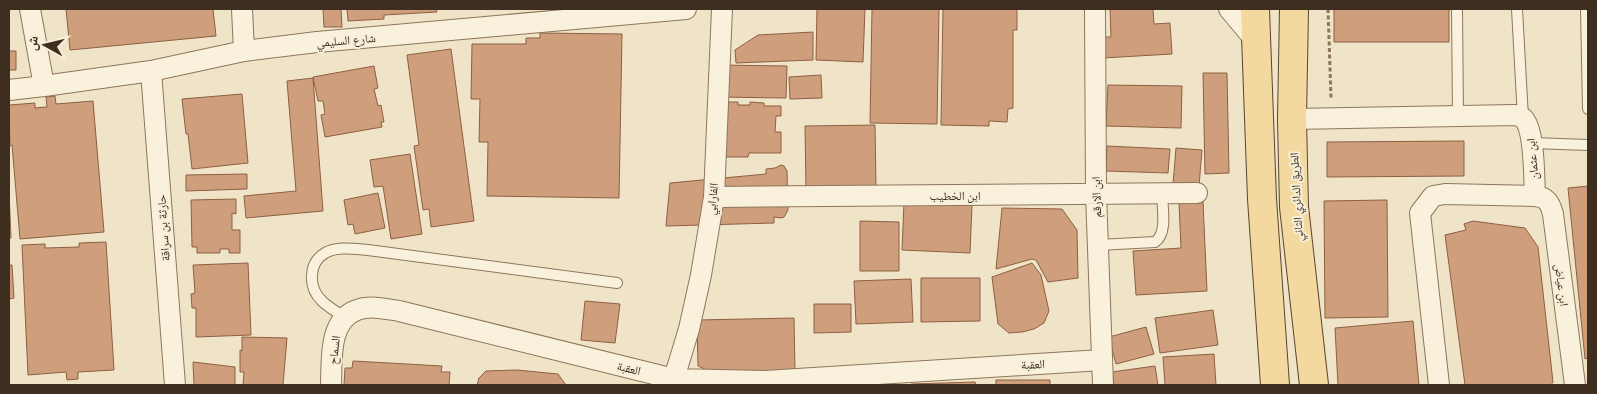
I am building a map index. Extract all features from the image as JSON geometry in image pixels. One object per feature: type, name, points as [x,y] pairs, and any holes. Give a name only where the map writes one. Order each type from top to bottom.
[{"type":"main road","points":[[1255,9],[1262,199],[1275,385]]},
{"type":"main road","name":"الطريق الدائري الثاني","points":[[1294,9],[1292,119],[1294,207],[1314,385]]},
{"type":"street","points":[[30,9],[44,86]]},
{"type":"street","points":[[242,9],[244,51]]},
{"type":"street","name":"شارع السليمي","points":[[9,90],[151,71],[244,51],[317,42],[686,9]]},
{"type":"street","name":"الفارابي","points":[[673,382],[701,275],[714,196],[722,9]]},
{"type":"street","name":"ابن الارقم","points":[[1095,9],[1096,194],[1103,385]]},
{"type":"street","points":[[1229,9],[1255,40]]},
{"type":"street","name":"حارثة بن سراقة","points":[[151,71],[174,385]]},
{"type":"street","points":[[1292,119],[1458,115],[1515,115],[1523,118]]},
{"type":"street","name":"ابن عثمان","points":[[1439,385],[1420,213],[1432,196],[1445,194],[1535,196],[1532,143],[1528,126],[1523,118]]},
{"type":"street","name":"ابن الخطيب","points":[[714,196],[1197,193]]},
{"type":"street","name":"ابن عياض","points":[[1535,196],[1542,196],[1548,201],[1553,214],[1575,385]]},
{"type":"street","name":"العقبة","points":[[344,317],[357,310],[377,308],[399,311],[673,382],[846,380],[1102,360]]},
{"type":"street","name":"السماح","points":[[331,385],[333,347],[336,332],[344,317]]},
{"type":"lane","points":[[1457,9],[1458,115]]},
{"type":"lane","points":[[1518,9],[1523,118]]},
{"type":"lane","points":[[1586,9],[1588,109]]},
{"type":"lane","points":[[1532,143],[1588,145]]},
{"type":"lane","points":[[1098,244],[1155,242],[1160,239],[1163,231],[1162,193]]},
{"type":"lane","points":[[344,317],[321,300],[313,288],[312,272],[316,261],[326,252],[342,248],[617,283]]},
{"type":"path","points":[[1328,9],[1331,117]]},
{"type":"building","points":[[66,9],[213,9],[216,36],[70,50]]},
{"type":"building","points":[[323,9],[341,9],[342,27],[324,27]]},
{"type":"building","points":[[347,9],[436,9],[437,12],[384,15],[384,19],[348,21]]},
{"type":"building","points":[[817,9],[865,9],[863,62],[816,60]]},
{"type":"building","points":[[872,9],[939,9],[937,124],[870,123]]},
{"type":"building","points":[[943,9],[1017,9],[1017,30],[1013,30],[1013,108],[1008,109],[1007,122],[989,121],[989,126],[941,125]]},
{"type":"building","points":[[1110,9],[1153,9],[1154,24],[1170,23],[1172,54],[1103,58],[1102,37],[1111,37]]},
{"type":"building","points":[[1334,9],[1449,9],[1449,42],[1334,42]]},
{"type":"building","points":[[813,32],[813,60],[736,63],[735,50],[758,35]]},
{"type":"building","points":[[540,33],[622,34],[619,198],[487,196],[488,142],[479,142],[480,99],[471,99],[472,44],[526,44],[526,38],[540,38]]},
{"type":"building","points":[[451,49],[474,221],[431,227],[429,209],[423,210],[414,146],[419,145],[407,55]]},
{"type":"building","points":[[9,51],[16,51],[16,70],[9,70]]},
{"type":"building","points":[[718,65],[787,66],[786,98],[718,97]]},
{"type":"building","points":[[374,66],[378,88],[374,89],[378,106],[381,105],[384,122],[381,122],[382,127],[325,137],[321,115],[325,114],[323,101],[318,101],[313,77]]},
{"type":"building","points":[[1203,73],[1227,73],[1229,173],[1205,174]]},
{"type":"building","points":[[821,75],[822,98],[790,99],[789,77]]},
{"type":"building","points":[[313,78],[323,211],[246,218],[244,196],[296,191],[287,81]]},
{"type":"building","points":[[1108,85],[1182,86],[1181,128],[1106,126]]},
{"type":"building","points":[[242,94],[248,163],[192,169],[182,99]]},
{"type":"building","points":[[55,96],[56,104],[93,101],[104,232],[20,239],[12,145],[10,146],[9,105],[35,103],[35,108],[47,107],[46,97]]},
{"type":"building","points":[[727,102],[738,102],[738,105],[750,105],[750,102],[764,103],[764,106],[781,106],[781,116],[776,116],[775,132],[781,132],[781,153],[749,153],[748,157],[726,157]]},
{"type":"building","points":[[875,125],[876,189],[806,191],[805,126]]},
{"type":"building","points":[[1464,141],[1464,176],[1327,177],[1327,142]]},
{"type":"building","points":[[1107,146],[1170,149],[1168,173],[1106,171]]},
{"type":"building","points":[[1176,148],[1202,150],[1199,186],[1173,184]]},
{"type":"building","points":[[410,154],[422,234],[391,239],[383,186],[374,187],[370,160]]},
{"type":"building","points":[[781,165],[787,171],[788,210],[784,217],[774,217],[774,223],[666,226],[670,183],[766,174],[766,169]]},
{"type":"building","points":[[247,174],[247,189],[186,191],[186,175]]},
{"type":"building","points":[[1588,186],[1588,358],[1585,359],[1568,188]]},
{"type":"building","points":[[9,192],[11,238],[9,238]]},
{"type":"building","points":[[378,193],[385,228],[355,234],[353,224],[348,225],[344,200]]},
{"type":"building","points":[[236,199],[236,214],[232,213],[232,230],[240,230],[240,253],[229,253],[229,249],[220,249],[220,253],[197,253],[197,247],[192,247],[191,200]]},
{"type":"building","points":[[1387,200],[1388,317],[1325,318],[1324,201]]},
{"type":"building","points":[[904,202],[972,205],[970,253],[902,250]]},
{"type":"building","points":[[1203,202],[1207,291],[1136,295],[1133,251],[1181,248],[1179,203]]},
{"type":"building","points":[[1002,208],[1062,209],[1077,230],[1078,278],[1048,282],[1036,260],[1032,259],[996,269]]},
{"type":"building","points":[[860,221],[899,222],[899,271],[860,271]]},
{"type":"building","points":[[1473,221],[1525,228],[1538,247],[1553,382],[1551,385],[1465,385],[1445,235],[1466,230],[1464,224]]},
{"type":"building","points":[[106,242],[114,370],[78,372],[78,379],[67,380],[66,372],[28,375],[22,245],[45,244],[45,248],[79,247],[79,243]]},
{"type":"building","points":[[248,263],[251,335],[196,337],[196,308],[192,308],[191,294],[195,293],[193,265]]},
{"type":"building","points":[[1032,263],[1041,275],[1049,311],[1044,323],[1034,329],[1009,333],[998,324],[992,277]]},
{"type":"building","points":[[9,265],[12,265],[14,298],[9,299]]},
{"type":"building","points":[[921,278],[980,278],[980,321],[921,322]]},
{"type":"building","points":[[911,279],[913,322],[856,324],[854,281]]},
{"type":"building","points":[[585,301],[620,304],[615,343],[581,340]]},
{"type":"building","points":[[814,304],[851,304],[851,332],[814,333]]},
{"type":"building","points":[[1213,310],[1218,345],[1160,353],[1155,318]]},
{"type":"building","points":[[794,318],[795,372],[713,373],[698,366],[697,320]]},
{"type":"building","points":[[1413,321],[1419,385],[1338,385],[1335,328]]},
{"type":"building","points":[[1146,327],[1154,354],[1116,364],[1109,337]]},
{"type":"building","points":[[242,337],[287,338],[283,385],[243,385],[244,372],[240,372]]},
{"type":"building","points":[[1214,354],[1216,385],[1165,385],[1163,357]]},
{"type":"building","points":[[353,361],[442,366],[441,372],[450,372],[449,385],[344,385],[345,368],[352,368]]},
{"type":"building","points":[[193,362],[235,367],[235,385],[194,385]]},
{"type":"building","points":[[1155,366],[1158,385],[1114,385],[1112,372]]},
{"type":"building","points":[[517,370],[558,374],[566,385],[477,385],[479,378],[486,371]]},
{"type":"building","points":[[996,380],[1050,380],[1050,385],[996,385]]},
{"type":"building","points":[[975,382],[976,385],[911,385],[911,384]]}]
